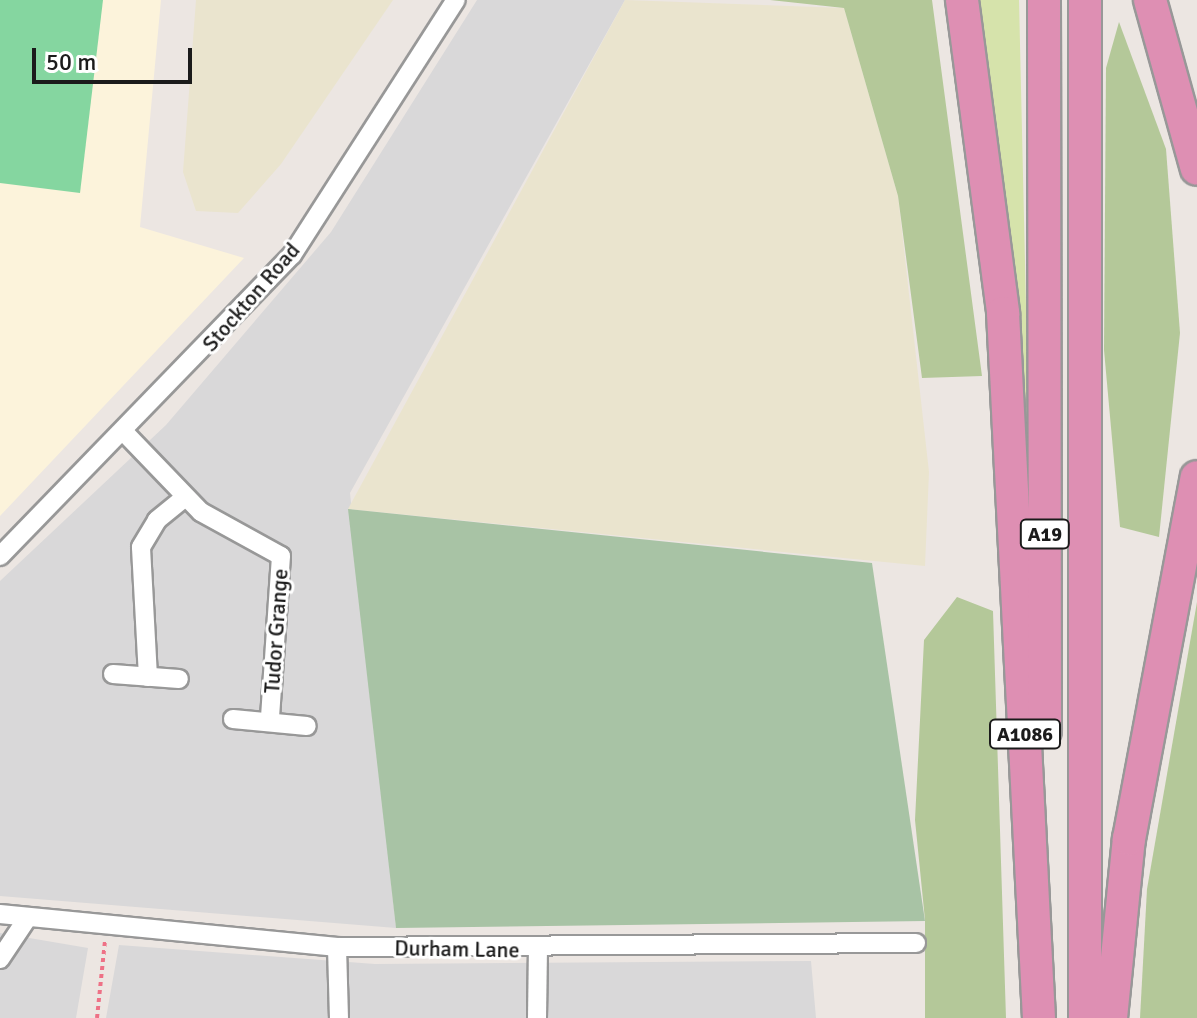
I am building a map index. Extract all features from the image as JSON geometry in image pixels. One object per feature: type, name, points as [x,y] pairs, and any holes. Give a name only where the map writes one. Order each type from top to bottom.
[{"type":"highway","name":"A1086","points":[[962,0],[1003,313],[1039,1018]]},
{"type":"highway","name":"A19","points":[[1044,0],[1046,1018]]},
{"type":"highway","name":"A19","points":[[1085,0],[1085,1018]]},
{"type":"highway","points":[[1150,0],[1197,169]]},
{"type":"highway","points":[[1111,1018],[1129,839],[1197,477]]},
{"type":"street","name":"Stockton Road","points":[[0,556],[292,255],[456,0]]},
{"type":"street","name":"Tudor Grange","points":[[123,431],[185,497],[281,556],[270,719]]},
{"type":"street","points":[[148,677],[141,547],[157,520],[185,497]]},
{"type":"street","points":[[113,674],[179,679]]},
{"type":"street","name":"Tudor Grange","points":[[233,719],[270,719],[307,726]]},
{"type":"street","name":"Durham Lane","points":[[0,914],[26,920],[337,947],[538,950],[916,943]]},
{"type":"street","points":[[0,959],[26,920]]},
{"type":"street","points":[[337,947],[339,1018]]},
{"type":"street","points":[[537,1018],[538,950]]},
{"type":"path","points":[[97,1018],[106,927]]},
{"type":"shaded area","points":[[0,0],[161,0],[140,227],[244,258],[0,516]]},
{"type":"shaded area","points":[[196,0],[393,0],[281,164],[238,213],[196,211],[183,172]]},
{"type":"shaded area","points":[[477,0],[625,0],[350,493],[396,928],[0,896],[0,581],[166,425],[331,232]]},
{"type":"shaded area","points":[[625,0],[844,8],[898,196],[929,472],[925,566],[348,509]]},
{"type":"shaded area","points":[[0,933],[88,948],[76,1018],[0,1018]]},
{"type":"shaded area","points":[[119,945],[375,964],[811,961],[816,1018],[106,1018]]},
{"type":"green space","points":[[0,0],[103,0],[80,193],[0,183]]},
{"type":"green space","points":[[770,0],[932,0],[982,376],[922,378],[898,196],[844,8]]},
{"type":"green space","points":[[975,0],[1019,0],[1029,437],[1022,436],[1004,197]]},
{"type":"green space","points":[[1119,22],[1166,149],[1180,333],[1159,537],[1120,527],[1104,350],[1106,68]]},
{"type":"green space","points":[[348,509],[872,563],[925,921],[396,928]]},
{"type":"green space","points":[[957,597],[993,611],[1006,1018],[925,1018],[925,920],[915,820],[924,640]]},
{"type":"green space","points":[[1197,602],[1197,1018],[1140,1018],[1147,889]]}]
